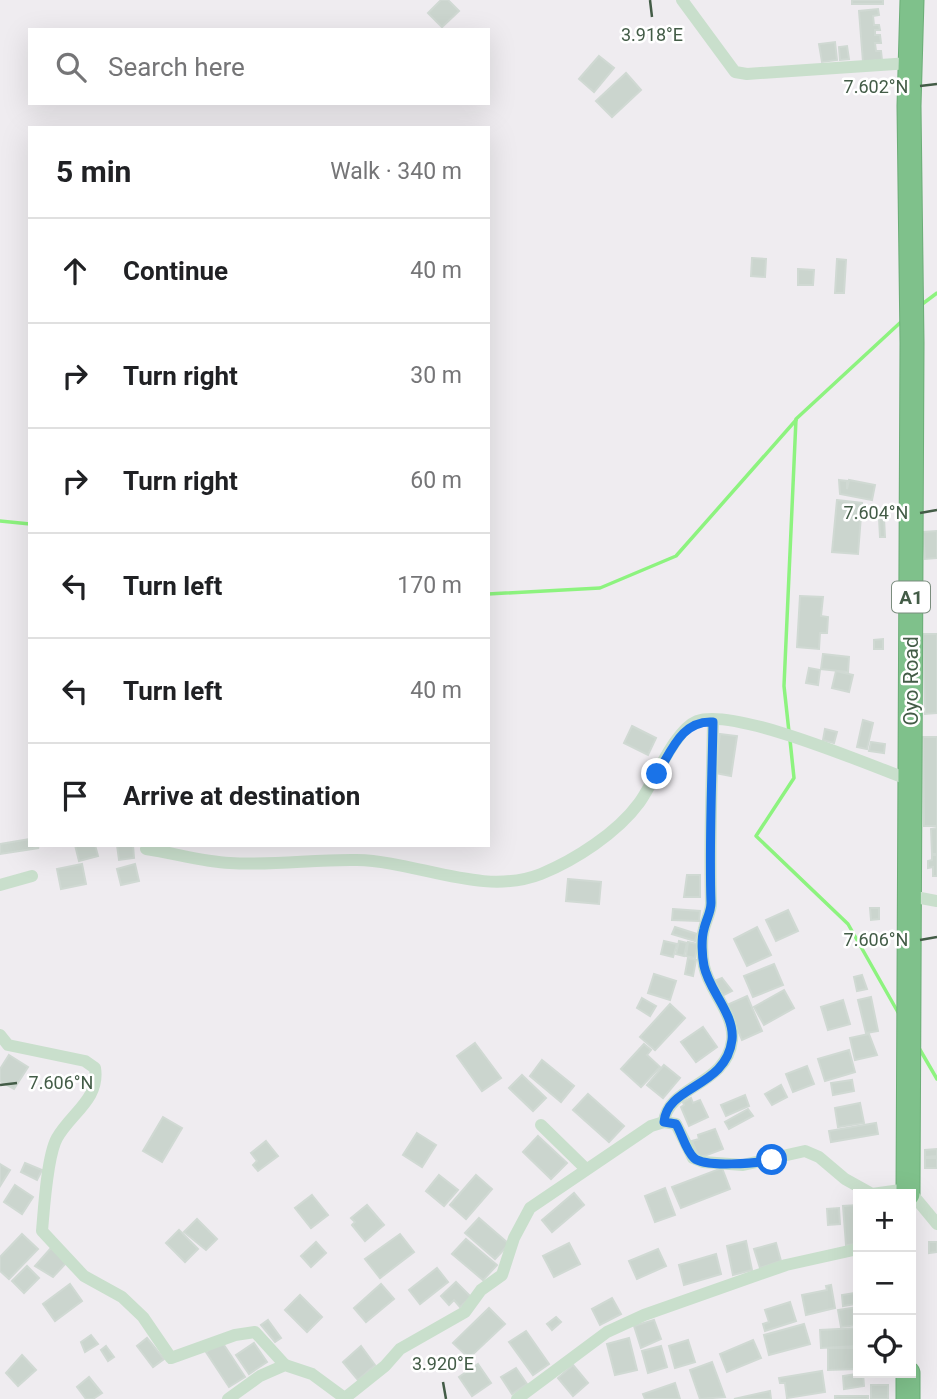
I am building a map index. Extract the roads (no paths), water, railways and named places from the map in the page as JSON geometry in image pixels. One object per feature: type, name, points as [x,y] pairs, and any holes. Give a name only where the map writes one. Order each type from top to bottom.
[{"type":"highway","name":"Oyo Road","points":[[908,1189],[912,0]]},
{"type":"highway","points":[[908,1378],[908,1399]]},
{"type":"street","points":[[682,0],[735,72],[747,74],[910,63]]},
{"type":"street","points":[[146,849],[226,863],[358,860],[483,881],[540,874],[599,840],[623,820],[639,803],[682,732],[698,721],[733,722],[789,734],[910,780]]},
{"type":"street","points":[[664,1122],[664,1114],[673,1101],[718,1073],[729,1056],[733,1037],[726,1013],[712,991],[702,932],[711,907],[708,864],[713,722]]},
{"type":"street","points":[[0,885],[32,876]]},
{"type":"street","points":[[910,896],[937,901]]},
{"type":"street","points":[[0,1035],[8,1045],[85,1061],[95,1068],[97,1082],[90,1097],[56,1139],[41,1231],[83,1276],[122,1297],[143,1317],[171,1359],[235,1335],[255,1332],[285,1365],[312,1374],[346,1399],[400,1349],[464,1312],[481,1290],[502,1275],[514,1238],[530,1208],[651,1126],[664,1122],[676,1124],[693,1158],[703,1162],[743,1165],[804,1151],[819,1157],[845,1179],[863,1189]]},
{"type":"street","points":[[541,1125],[586,1169]]},
{"type":"street","points":[[916,1200],[937,1224]]},
{"type":"street","points":[[516,1399],[607,1332],[644,1315],[786,1265],[853,1249]]},
{"type":"street","points":[[228,1399],[260,1376],[285,1365]]},
{"type":"waterway","points":[[921,305],[937,293]]},
{"type":"waterway","points":[[789,732],[784,686],[796,419],[902,321]]},
{"type":"waterway","points":[[490,594],[600,588],[676,556],[796,420]]},
{"type":"waterway","points":[[0,521],[28,524]]},
{"type":"waterway","points":[[790,740],[794,778],[756,836],[848,924],[899,1014]]},
{"type":"waterway","points":[[919,1048],[937,1079]]}]
